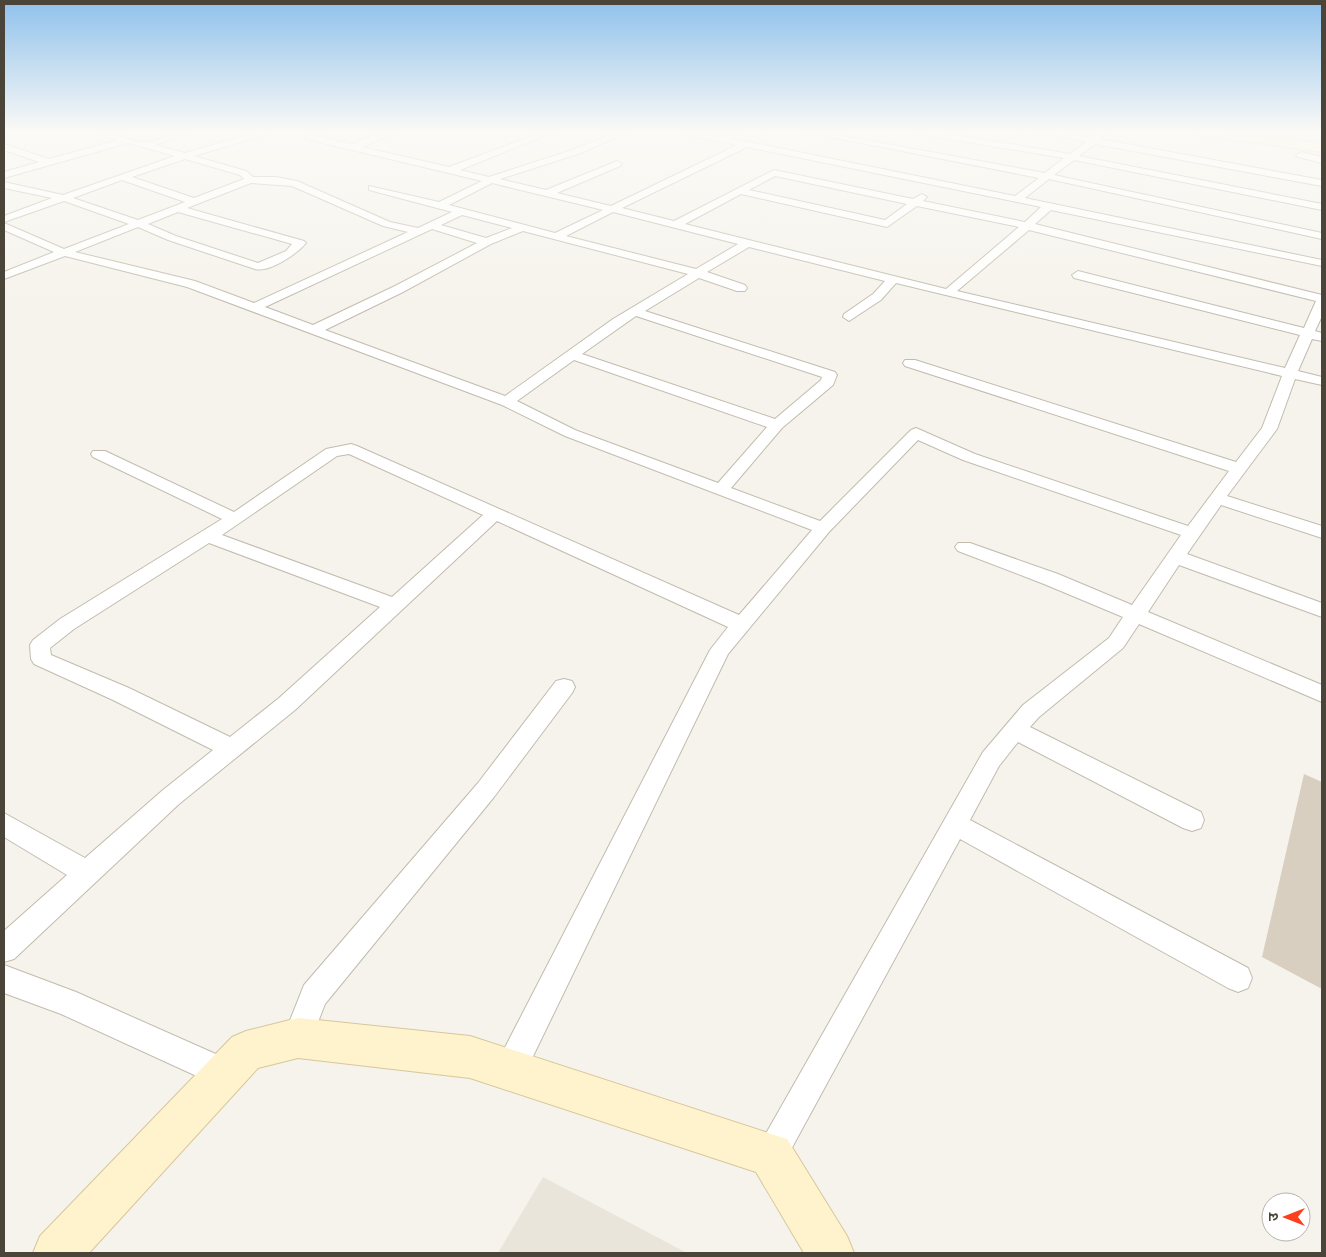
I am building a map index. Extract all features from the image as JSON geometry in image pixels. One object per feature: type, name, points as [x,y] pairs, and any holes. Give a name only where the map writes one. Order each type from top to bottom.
[{"type":"street","points":[[26,190],[64,198],[137,223],[172,238],[259,267],[290,253],[300,243],[176,208]]},
{"type":"street","points":[[4,219],[87,190]]},
{"type":"street","points":[[159,190],[193,201]]},
{"type":"street","points":[[4,276],[224,190]]},
{"type":"street","points":[[309,190],[387,224],[418,231]]},
{"type":"street","points":[[379,190],[700,274],[741,288]]},
{"type":"street","points":[[441,205],[474,190]]},
{"type":"street","points":[[535,190],[948,293],[1322,381]]},
{"type":"street","points":[[548,193],[556,190]]},
{"type":"street","points":[[557,236],[649,190]]},
{"type":"street","points":[[771,1155],[992,759],[1031,711],[1116,643],[1217,498],[1269,429],[1290,373],[1315,335],[1322,300],[1028,226],[856,190]]},
{"type":"street","points":[[675,225],[740,191],[887,224],[932,190]]},
{"type":"street","points":[[972,190],[1322,263]]},
{"type":"street","points":[[1017,199],[1029,190]]},
{"type":"street","points":[[1109,190],[1322,236]]},
{"type":"street","points":[[1235,190],[1322,207]]},
{"type":"street","points":[[948,293],[1049,206]]},
{"type":"street","points":[[254,308],[460,212]]},
{"type":"street","points":[[432,225],[487,242]]},
{"type":"street","points":[[4,226],[65,253],[191,284],[508,402],[570,433],[822,528]]},
{"type":"street","points":[[314,330],[399,290],[487,242],[520,228]]},
{"type":"street","points":[[508,402],[572,355],[636,312],[700,274],[747,243]]},
{"type":"street","points":[[1078,275],[1315,335]]},
{"type":"street","points":[[849,317],[877,297],[893,279]]},
{"type":"street","points":[[636,312],[830,375],[828,382],[777,425],[720,490]]},
{"type":"street","points":[[572,355],[777,425]]},
{"type":"street","points":[[910,363],[1240,469]]},
{"type":"street","points":[[510,1070],[720,650],[822,528],[916,433],[969,457],[1192,533]]},
{"type":"street","points":[[231,748],[121,694],[41,659],[40,645],[67,624],[234,519],[332,452],[351,449],[742,624]]},
{"type":"street","points":[[99,454],[234,519]]},
{"type":"street","points":[[1217,498],[1322,532]]},
{"type":"street","points":[[4,948],[171,796],[287,704],[496,514]]},
{"type":"street","points":[[207,536],[394,605]]},
{"type":"street","points":[[964,547],[1051,578],[1135,616],[1322,694]]},
{"type":"street","points":[[1176,557],[1322,610]]},
{"type":"street","points":[[298,1038],[314,995],[486,790],[564,687]]},
{"type":"street","points":[[1015,730],[1192,820]]},
{"type":"street","points":[[4,824],[87,873]]},
{"type":"street","points":[[955,824],[1238,978]]},
{"type":"street","points":[[4,979],[66,1002],[225,1074]]},
{"type":"street","points":[[57,1253],[246,1051],[298,1038],[470,1057],[771,1155],[830,1253]]},
{"type":"shaded area","points":[[543,1177],[687,1253],[498,1253]]},
{"type":"building","points":[[1304,774],[1322,782],[1322,989],[1262,957]]}]
